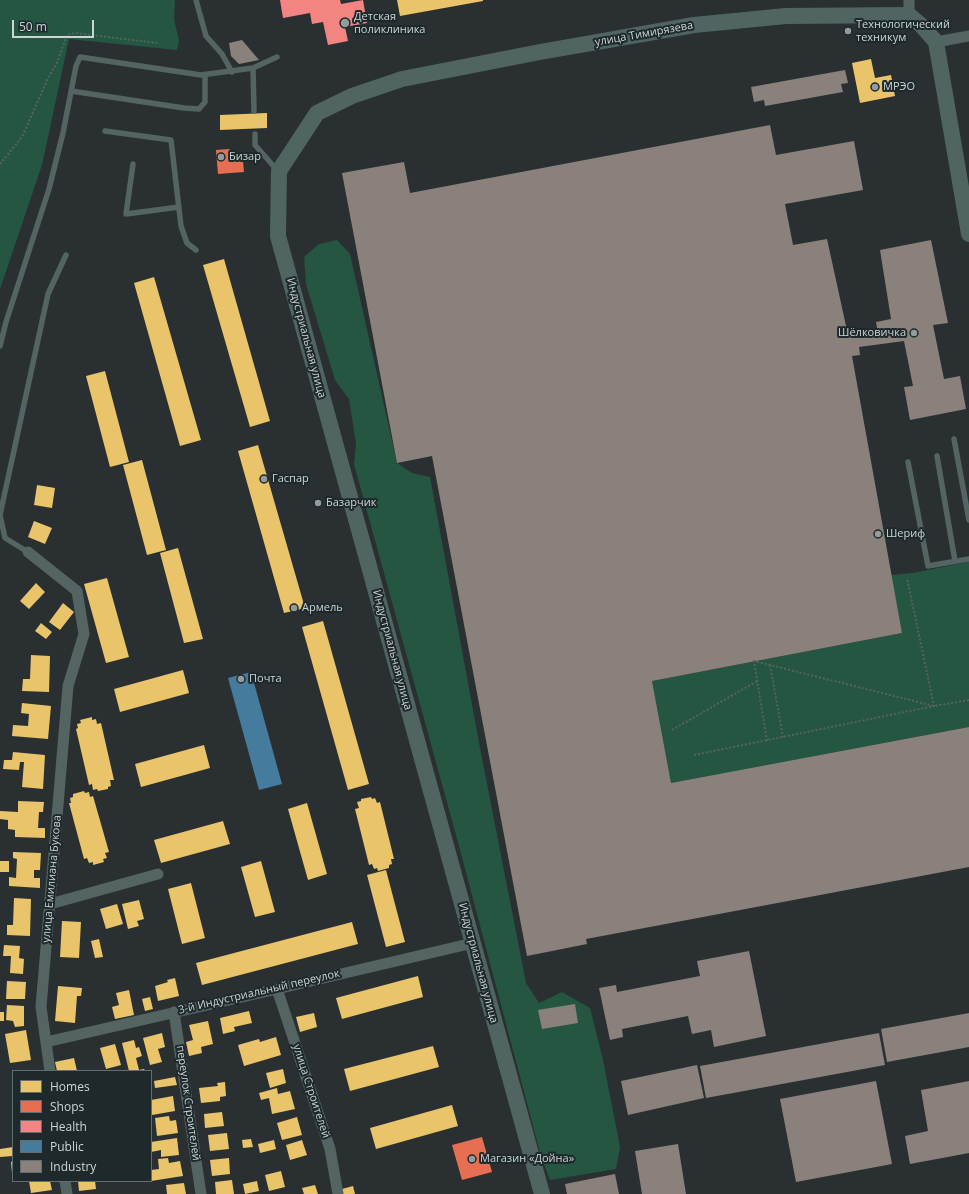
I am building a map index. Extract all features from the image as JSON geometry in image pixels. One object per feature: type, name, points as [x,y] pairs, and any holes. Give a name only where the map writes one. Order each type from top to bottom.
[{"type":"street","name":"улица Тимирязева","points":[[278,171],[317,113],[352,96],[402,79],[694,24],[909,7],[922,26],[936,42]]},
{"type":"street","points":[[969,36],[936,42],[969,234]]},
{"type":"street","name":"Индустриальная улица","points":[[278,171],[278,236],[542,1194]]},
{"type":"street","name":"улица Емилиана Букова","points":[[28,552],[77,591],[84,634],[68,686],[41,1007],[50,1070]]},
{"type":"street","points":[[50,904],[158,874]]},
{"type":"street","name":"3-й Индустриальный переулок","points":[[46,1042],[473,943]]},
{"type":"street","name":"улица Строителей","points":[[277,989],[330,1149],[338,1194]]},
{"type":"street","name":"переулок Строителей","points":[[174,1012],[201,1194]]},
{"type":"street","points":[[65,1182],[67,1194]]},
{"type":"lane","points":[[196,0],[206,36],[222,54],[232,72]]},
{"type":"lane","points":[[0,346],[6,322],[49,189],[63,133],[76,66],[80,57],[205,75],[253,68],[277,57]]},
{"type":"lane","points":[[253,68],[254,111]]},
{"type":"lane","points":[[71,91],[199,109],[205,102],[205,75]]},
{"type":"lane","points":[[106,131],[171,140],[181,226],[187,243],[196,250]]},
{"type":"lane","points":[[255,134],[255,145],[278,171]]},
{"type":"lane","points":[[133,164],[126,214],[179,207]]},
{"type":"lane","points":[[28,552],[5,538],[0,515],[48,294],[66,255]]},
{"type":"lane","points":[[954,439],[969,520]]},
{"type":"lane","points":[[937,456],[955,561]]},
{"type":"lane","points":[[908,462],[928,566],[969,559]]},
{"type":"path","points":[[907,578],[934,706]]},
{"type":"path","points":[[767,740],[754,661],[934,706]]},
{"type":"path","points":[[770,665],[783,737]]},
{"type":"path","points":[[672,730],[757,681]]},
{"type":"path","points":[[694,756],[969,700]]},
{"type":"green space","points":[[0,0],[175,0],[174,19],[179,41],[177,50],[69,39],[42,165],[0,289]]},
{"type":"green space","points":[[337,240],[350,254],[397,463],[412,473],[430,477],[480,748],[526,983],[539,1003],[562,992],[590,1008],[603,1060],[620,1147],[616,1169],[550,1180],[541,1156],[459,846],[354,464],[356,444],[349,399],[335,380],[306,284],[304,257],[319,244]]},
{"type":"green space","points":[[969,562],[969,727],[671,783],[652,681],[902,633],[891,575],[913,573]]},
{"type":"building: Homes","points":[[397,0],[483,0],[483,1],[400,16]]},
{"type":"building: Homes","name":"МРЭО","points":[[871,59],[875,78],[891,75],[895,96],[860,103],[852,63]]},
{"type":"building: Homes","points":[[267,113],[267,128],[220,130],[220,115]]},
{"type":"building: Homes","points":[[224,259],[270,421],[250,427],[203,265]]},
{"type":"building: Homes","points":[[154,277],[201,440],[180,446],[134,283]]},
{"type":"building: Homes","points":[[105,371],[129,462],[110,467],[86,376]]},
{"type":"building: Homes","points":[[258,445],[305,608],[284,613],[238,451]]},
{"type":"building: Homes","points":[[142,460],[166,550],[147,555],[123,465]]},
{"type":"building: Homes","points":[[37,485],[55,488],[52,508],[34,505]]},
{"type":"building: Homes","points":[[34,521],[52,528],[45,544],[28,537]]},
{"type":"building: Homes","points":[[178,548],[203,639],[184,643],[160,553]]},
{"type":"building: Homes","points":[[107,578],[129,657],[106,663],[84,584]]},
{"type":"building: Homes","points":[[36,583],[45,592],[29,609],[20,601]]},
{"type":"building: Homes","points":[[63,603],[74,612],[60,630],[49,622]]},
{"type":"building: Homes","points":[[323,621],[369,784],[348,790],[302,627]]},
{"type":"building: Homes","points":[[41,623],[52,632],[46,639],[35,631]]},
{"type":"building: Homes","points":[[31,655],[50,656],[49,692],[22,691],[23,679],[30,679]]},
{"type":"building: Homes","points":[[183,670],[189,693],[120,712],[114,689]]},
{"type":"building: Homes","points":[[22,703],[51,706],[48,739],[12,736],[13,725],[28,726],[29,714],[21,713]]},
{"type":"building: Homes","points":[[92,717],[92,720],[96,719],[97,724],[101,723],[114,780],[110,780],[111,786],[108,787],[108,789],[98,791],[97,789],[93,790],[92,784],[89,785],[76,729],[78,728],[77,724],[81,723],[80,720]]},
{"type":"building: Homes","points":[[204,745],[210,768],[141,787],[135,764]]},
{"type":"building: Homes","points":[[13,752],[45,755],[43,789],[22,787],[24,762],[20,762],[19,770],[3,769],[4,760],[12,760]]},
{"type":"building: Homes","points":[[84,791],[85,793],[89,792],[90,797],[93,796],[109,852],[105,853],[107,858],[103,859],[104,862],[93,865],[93,862],[89,863],[87,858],[84,859],[69,803],[71,803],[70,798],[73,797],[73,794]]},
{"type":"building: Homes","points":[[371,797],[372,799],[375,798],[377,803],[380,802],[394,859],[391,859],[392,864],[389,865],[389,868],[378,871],[377,868],[374,869],[372,864],[369,865],[355,809],[359,808],[357,802],[361,801],[361,799]]},
{"type":"building: Homes","points":[[18,801],[44,802],[43,812],[39,812],[38,828],[45,828],[45,838],[15,837],[15,830],[8,829],[8,820],[0,819],[0,811],[18,812]]},
{"type":"building: Homes","points":[[307,803],[327,874],[308,880],[288,809]]},
{"type":"building: Homes","points":[[223,821],[230,844],[161,863],[154,840]]},
{"type":"building: Homes","points":[[13,852],[41,853],[40,870],[34,870],[34,878],[40,878],[40,888],[9,886],[9,877],[16,878],[17,859],[13,858]]},
{"type":"building: Homes","points":[[0,861],[9,861],[9,872],[0,872]]},
{"type":"building: Homes","points":[[261,861],[275,912],[255,917],[241,867]]},
{"type":"building: Homes","points":[[386,870],[405,942],[386,947],[367,875]]},
{"type":"building: Homes","points":[[191,883],[205,938],[182,944],[168,889]]},
{"type":"building: Homes","points":[[14,898],[31,899],[30,936],[7,935],[7,925],[13,925]]},
{"type":"building: Homes","points":[[139,900],[144,919],[137,921],[139,926],[128,929],[122,904]]},
{"type":"building: Homes","points":[[117,904],[123,924],[106,929],[100,909]]},
{"type":"building: Homes","points":[[62,921],[81,922],[79,958],[60,957]]},
{"type":"building: Homes","points":[[352,922],[358,944],[202,985],[196,963]]},
{"type":"building: Homes","points":[[99,939],[103,957],[95,958],[91,941]]},
{"type":"building: Homes","points":[[4,945],[20,946],[19,958],[24,959],[23,974],[10,973],[11,956],[3,956]]},
{"type":"building: Homes","points":[[418,976],[423,997],[342,1019],[336,998]]},
{"type":"building: Homes","points":[[175,978],[179,996],[158,1001],[155,986]]},
{"type":"building: Homes","points":[[7,981],[26,982],[25,999],[6,999]]},
{"type":"building: Homes","points":[[58,986],[82,988],[81,996],[77,996],[75,1023],[55,1021]]},
{"type":"building: Homes","points":[[129,990],[134,1015],[115,1019],[112,1007],[119,1005],[116,993]]},
{"type":"building: Homes","points":[[150,997],[153,1009],[145,1011],[142,999]]},
{"type":"building: Homes","points":[[7,1005],[24,1006],[24,1026],[15,1027],[13,1021],[6,1020]]},
{"type":"building: Homes","points":[[249,1011],[252,1023],[234,1027],[235,1031],[223,1034],[220,1018]]},
{"type":"building: Homes","points":[[0,1012],[4,1012],[4,1021],[0,1021]]},
{"type":"building: Homes","points":[[314,1013],[317,1027],[300,1032],[296,1017]]},
{"type":"building: Homes","points":[[208,1021],[213,1044],[201,1047],[202,1053],[189,1056],[186,1042],[193,1040],[189,1025]]},
{"type":"building: Homes","points":[[26,1030],[31,1060],[10,1063],[5,1034]]},
{"type":"building: Homes","points":[[162,1033],[165,1047],[158,1049],[162,1062],[150,1065],[143,1038]]},
{"type":"building: Homes","points":[[276,1037],[281,1055],[244,1066],[238,1045],[259,1039],[260,1042]]},
{"type":"building: Homes","points":[[134,1040],[136,1048],[139,1047],[142,1056],[136,1058],[139,1070],[129,1070],[122,1043]]},
{"type":"building: Homes","points":[[115,1044],[121,1065],[106,1069],[100,1048]]},
{"type":"building: Homes","points":[[433,1046],[439,1067],[350,1091],[344,1069]]},
{"type":"building: Homes","points":[[74,1058],[77,1070],[57,1070],[55,1062]]},
{"type":"building: Homes","points":[[283,1069],[286,1083],[270,1088],[266,1073]]},
{"type":"building: Homes","points":[[175,1077],[177,1085],[155,1088],[154,1081]]},
{"type":"building: Homes","points":[[225,1082],[226,1096],[220,1097],[220,1101],[201,1103],[199,1088],[218,1086],[217,1083]]},
{"type":"building: Homes","points":[[277,1088],[278,1094],[290,1091],[295,1109],[272,1114],[269,1098],[261,1100],[259,1093]]},
{"type":"building: Homes","points":[[173,1096],[175,1111],[152,1115],[152,1100]]},
{"type":"building: Homes","points":[[452,1105],[458,1126],[376,1149],[370,1128]]},
{"type":"building: Homes","points":[[222,1112],[224,1126],[205,1128],[204,1114]]},
{"type":"building: Homes","points":[[169,1116],[170,1121],[176,1120],[178,1133],[157,1136],[155,1118]]},
{"type":"building: Homes","points":[[297,1117],[302,1135],[282,1140],[277,1123]]},
{"type":"building: Homes","points":[[227,1133],[229,1149],[210,1151],[208,1135]]},
{"type":"building: Homes","points":[[177,1138],[179,1155],[161,1157],[161,1150],[152,1152],[152,1142]]},
{"type":"building: Homes","points":[[251,1139],[253,1147],[243,1148],[242,1140]]},
{"type":"building: Homes","points":[[274,1140],[276,1149],[260,1153],[258,1144]]},
{"type":"building: Homes","points":[[302,1140],[307,1155],[290,1160],[286,1145]]},
{"type":"building: Homes","points":[[12,1147],[12,1156],[0,1157],[0,1149]]},
{"type":"building: Homes","points":[[168,1158],[169,1163],[180,1161],[183,1176],[152,1181],[152,1170],[159,1169],[158,1159]]},
{"type":"building: Homes","points":[[229,1158],[230,1174],[212,1176],[210,1160]]},
{"type":"building: Homes","points":[[281,1171],[285,1187],[269,1191],[265,1175]]},
{"type":"building: Homes","points":[[232,1180],[234,1194],[216,1194],[215,1182]]},
{"type":"building: Homes","points":[[257,1181],[259,1191],[245,1194],[243,1184]]},
{"type":"building: Homes","points":[[29,1182],[50,1182],[52,1190],[31,1193]]},
{"type":"building: Homes","points":[[78,1182],[95,1182],[96,1189],[79,1191]]},
{"type":"building: Homes","points":[[184,1183],[186,1194],[167,1194],[166,1185]]},
{"type":"building: Homes","points":[[315,1185],[318,1194],[304,1194],[302,1188]]},
{"type":"building: Homes","points":[[353,1186],[355,1194],[343,1194],[342,1189]]},
{"type":"building: Shops","points":[[229,149],[243,161],[244,172],[218,174],[216,150]]},
{"type":"building: Shops","name":"Магазин «Дойна»","points":[[482,1137],[492,1172],[462,1180],[452,1145]]},
{"type":"building: Health","name":"Детская поликлиника","points":[[280,0],[340,0],[341,4],[363,0],[367,23],[345,27],[348,41],[328,45],[323,22],[312,24],[310,13],[283,18]]},
{"type":"building: Public","points":[[251,672],[282,784],[259,790],[228,678]]},
{"type":"building: Industry","points":[[242,40],[259,60],[239,64],[231,56],[229,43]]},
{"type":"building: Industry","points":[[845,70],[848,83],[841,84],[843,92],[765,106],[764,100],[754,102],[751,87]]},
{"type":"building: Industry","points":[[770,125],[776,155],[854,141],[863,190],[785,204],[793,245],[827,239],[848,335],[856,334],[857,338],[878,334],[876,322],[891,319],[880,250],[931,240],[948,323],[933,325],[944,379],[960,376],[966,409],[910,420],[904,387],[913,386],[904,341],[859,347],[860,355],[852,356],[902,633],[652,681],[671,783],[969,727],[969,867],[586,939],[587,944],[527,956],[432,456],[397,463],[342,173],[404,162],[410,193]]},
{"type":"building: Industry","points":[[749,951],[766,1036],[714,1047],[711,1030],[692,1034],[688,1016],[622,1029],[623,1037],[610,1040],[599,988],[616,985],[617,992],[700,976],[697,961]]},
{"type":"building: Industry","points":[[575,1004],[578,1023],[542,1029],[538,1010]]},
{"type":"building: Industry","points":[[969,1013],[969,1047],[887,1062],[881,1029]]},
{"type":"building: Industry","points":[[879,1033],[885,1065],[706,1098],[700,1066]]},
{"type":"building: Industry","points":[[697,1065],[704,1098],[628,1115],[621,1081]]},
{"type":"building: Industry","points":[[876,1081],[892,1164],[796,1182],[780,1099]]},
{"type":"building: Industry","points":[[969,1081],[969,1153],[910,1164],[905,1136],[928,1131],[921,1090]]},
{"type":"building: Industry","points":[[678,1144],[686,1194],[642,1194],[635,1151]]},
{"type":"building: Industry","points":[[615,1174],[619,1194],[567,1194],[565,1184]]},
{"type":"place","name":"Детская поликлиника","points":[[345,23]]},
{"type":"place","name":"Технологический техникум","points":[[848,31]]},
{"type":"place","name":"МРЭО","points":[[875,87]]},
{"type":"place","name":"Бизар","points":[[221,157]]},
{"type":"place","name":"Шёлковичка","points":[[914,333]]},
{"type":"place","name":"Гаспар","points":[[264,479]]},
{"type":"place","name":"Базарчик","points":[[318,503]]},
{"type":"place","name":"Шериф","points":[[878,534]]},
{"type":"place","name":"Армель","points":[[294,608]]},
{"type":"place","name":"Почта","points":[[241,679]]},
{"type":"place","name":"Магазин «Дойна»","points":[[472,1159]]}]
